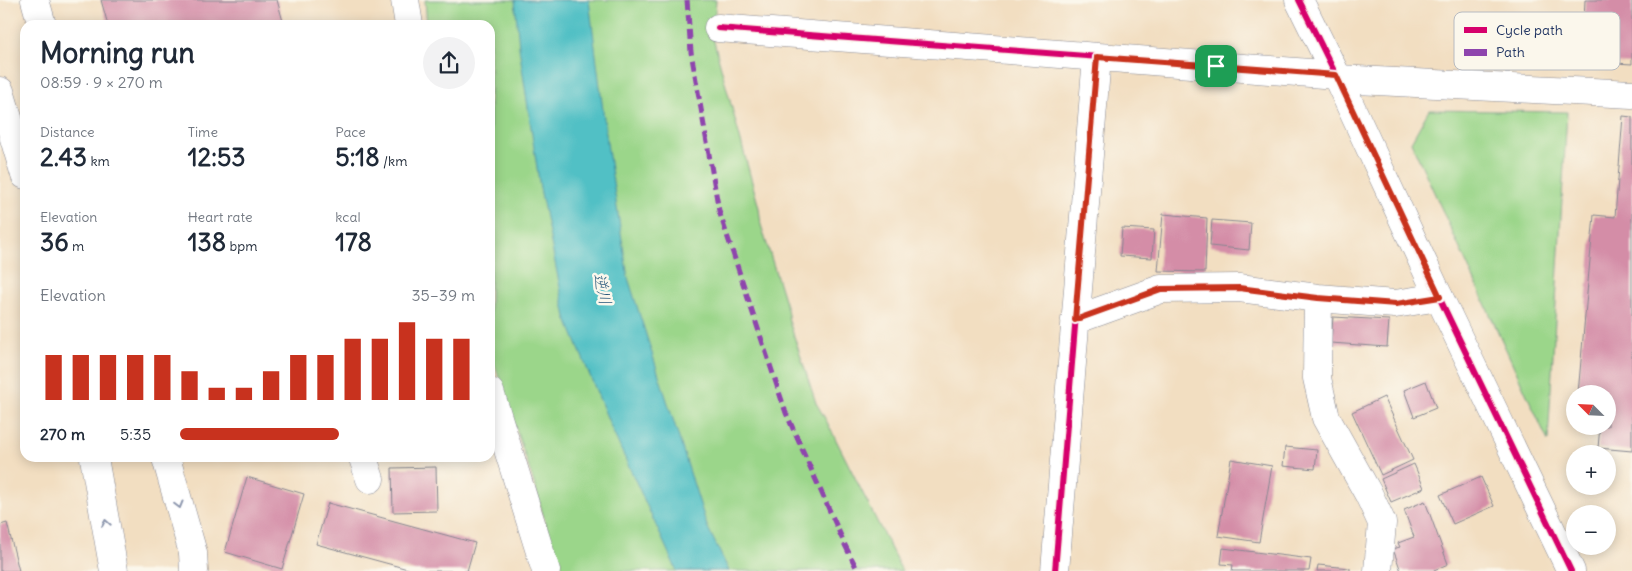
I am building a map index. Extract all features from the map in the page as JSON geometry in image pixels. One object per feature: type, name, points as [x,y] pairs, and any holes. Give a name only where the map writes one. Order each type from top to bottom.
[{"type":"main road","points":[[35,0],[41,20]]},
{"type":"main road","points":[[406,0],[408,20]]},
{"type":"main road","points":[[1299,0],[1572,571]]},
{"type":"main road","points":[[718,28],[1337,77],[1632,94]]},
{"type":"main road","points":[[1055,571],[1097,57]]},
{"type":"main road","points":[[0,91],[20,158]]},
{"type":"main road","points":[[1075,320],[1161,289],[1239,288],[1318,298],[1396,304],[1440,297]]},
{"type":"main road","points":[[1318,298],[1317,378],[1326,418],[1369,495],[1382,523],[1378,571]]},
{"type":"main road","points":[[495,408],[546,571]]},
{"type":"main road","points":[[95,462],[114,571]]},
{"type":"main road","points":[[167,462],[192,553],[194,571]]},
{"type":"green space","points":[[425,0],[716,0],[713,38],[759,208],[761,225],[789,321],[816,403],[902,571],[559,571],[534,483],[495,365],[495,20],[427,20]]},
{"type":"green space","points":[[1429,110],[1567,112],[1548,441],[1411,142]]},
{"type":"water","name":"逆川","points":[[515,0],[589,0],[608,150],[628,278],[707,526],[729,571],[677,571],[613,432],[566,317],[540,188],[519,47]]},
{"type":"building","points":[[101,0],[277,0],[283,20],[107,20]]},
{"type":"building","points":[[1585,0],[1632,0],[1632,64],[1620,63],[1620,12],[1584,12]]},
{"type":"building","points":[[1623,116],[1632,117],[1632,451],[1616,450],[1616,445],[1598,445],[1599,435],[1616,435],[1616,385],[1579,385],[1594,215],[1615,217]]},
{"type":"building","points":[[1163,214],[1207,218],[1205,272],[1158,271]]},
{"type":"building","points":[[1212,220],[1251,223],[1249,250],[1210,246]]},
{"type":"building","points":[[1122,228],[1154,230],[1152,258],[1120,256]]},
{"type":"building","points":[[1333,317],[1389,320],[1387,347],[1331,343]]},
{"type":"building","points":[[1426,381],[1436,408],[1414,417],[1404,390]]},
{"type":"building","points":[[1384,397],[1413,460],[1381,475],[1352,412]]},
{"type":"building","points":[[1285,447],[1317,450],[1315,469],[1283,466]]},
{"type":"building","points":[[1231,459],[1272,466],[1259,542],[1218,536]]},
{"type":"building","points":[[1414,464],[1424,488],[1391,502],[1381,479]]},
{"type":"building","points":[[436,467],[437,511],[393,512],[392,468]]},
{"type":"building","points":[[247,477],[304,494],[282,569],[225,552]]},
{"type":"building","points":[[1481,477],[1494,506],[1453,524],[1440,495]]},
{"type":"building","points":[[1425,501],[1448,564],[1435,571],[1401,571],[1393,549],[1400,547],[1398,543],[1414,537],[1404,510]]},
{"type":"building","points":[[328,503],[475,543],[467,571],[415,571],[316,544]]},
{"type":"building","points":[[7,523],[19,571],[0,571],[0,525]]},
{"type":"building","points":[[1223,548],[1311,559],[1309,571],[1232,571],[1233,565],[1221,564]]},
{"type":"building","points":[[1318,565],[1350,568],[1350,571],[1317,571]]},
{"type":"marked path","points":[[687,0],[691,52],[719,211],[786,413],[858,571]]},
{"type":"cycle path","points":[[1299,0],[1571,571]]},
{"type":"cycle path","points":[[718,28],[1336,75]]},
{"type":"cycle path","points":[[1055,571],[1097,57]]},
{"type":"route","points":[[1097,57],[1216,66],[1336,75],[1440,297],[1396,304],[1318,298],[1239,288],[1161,289],[1075,320],[1097,57]]}]
